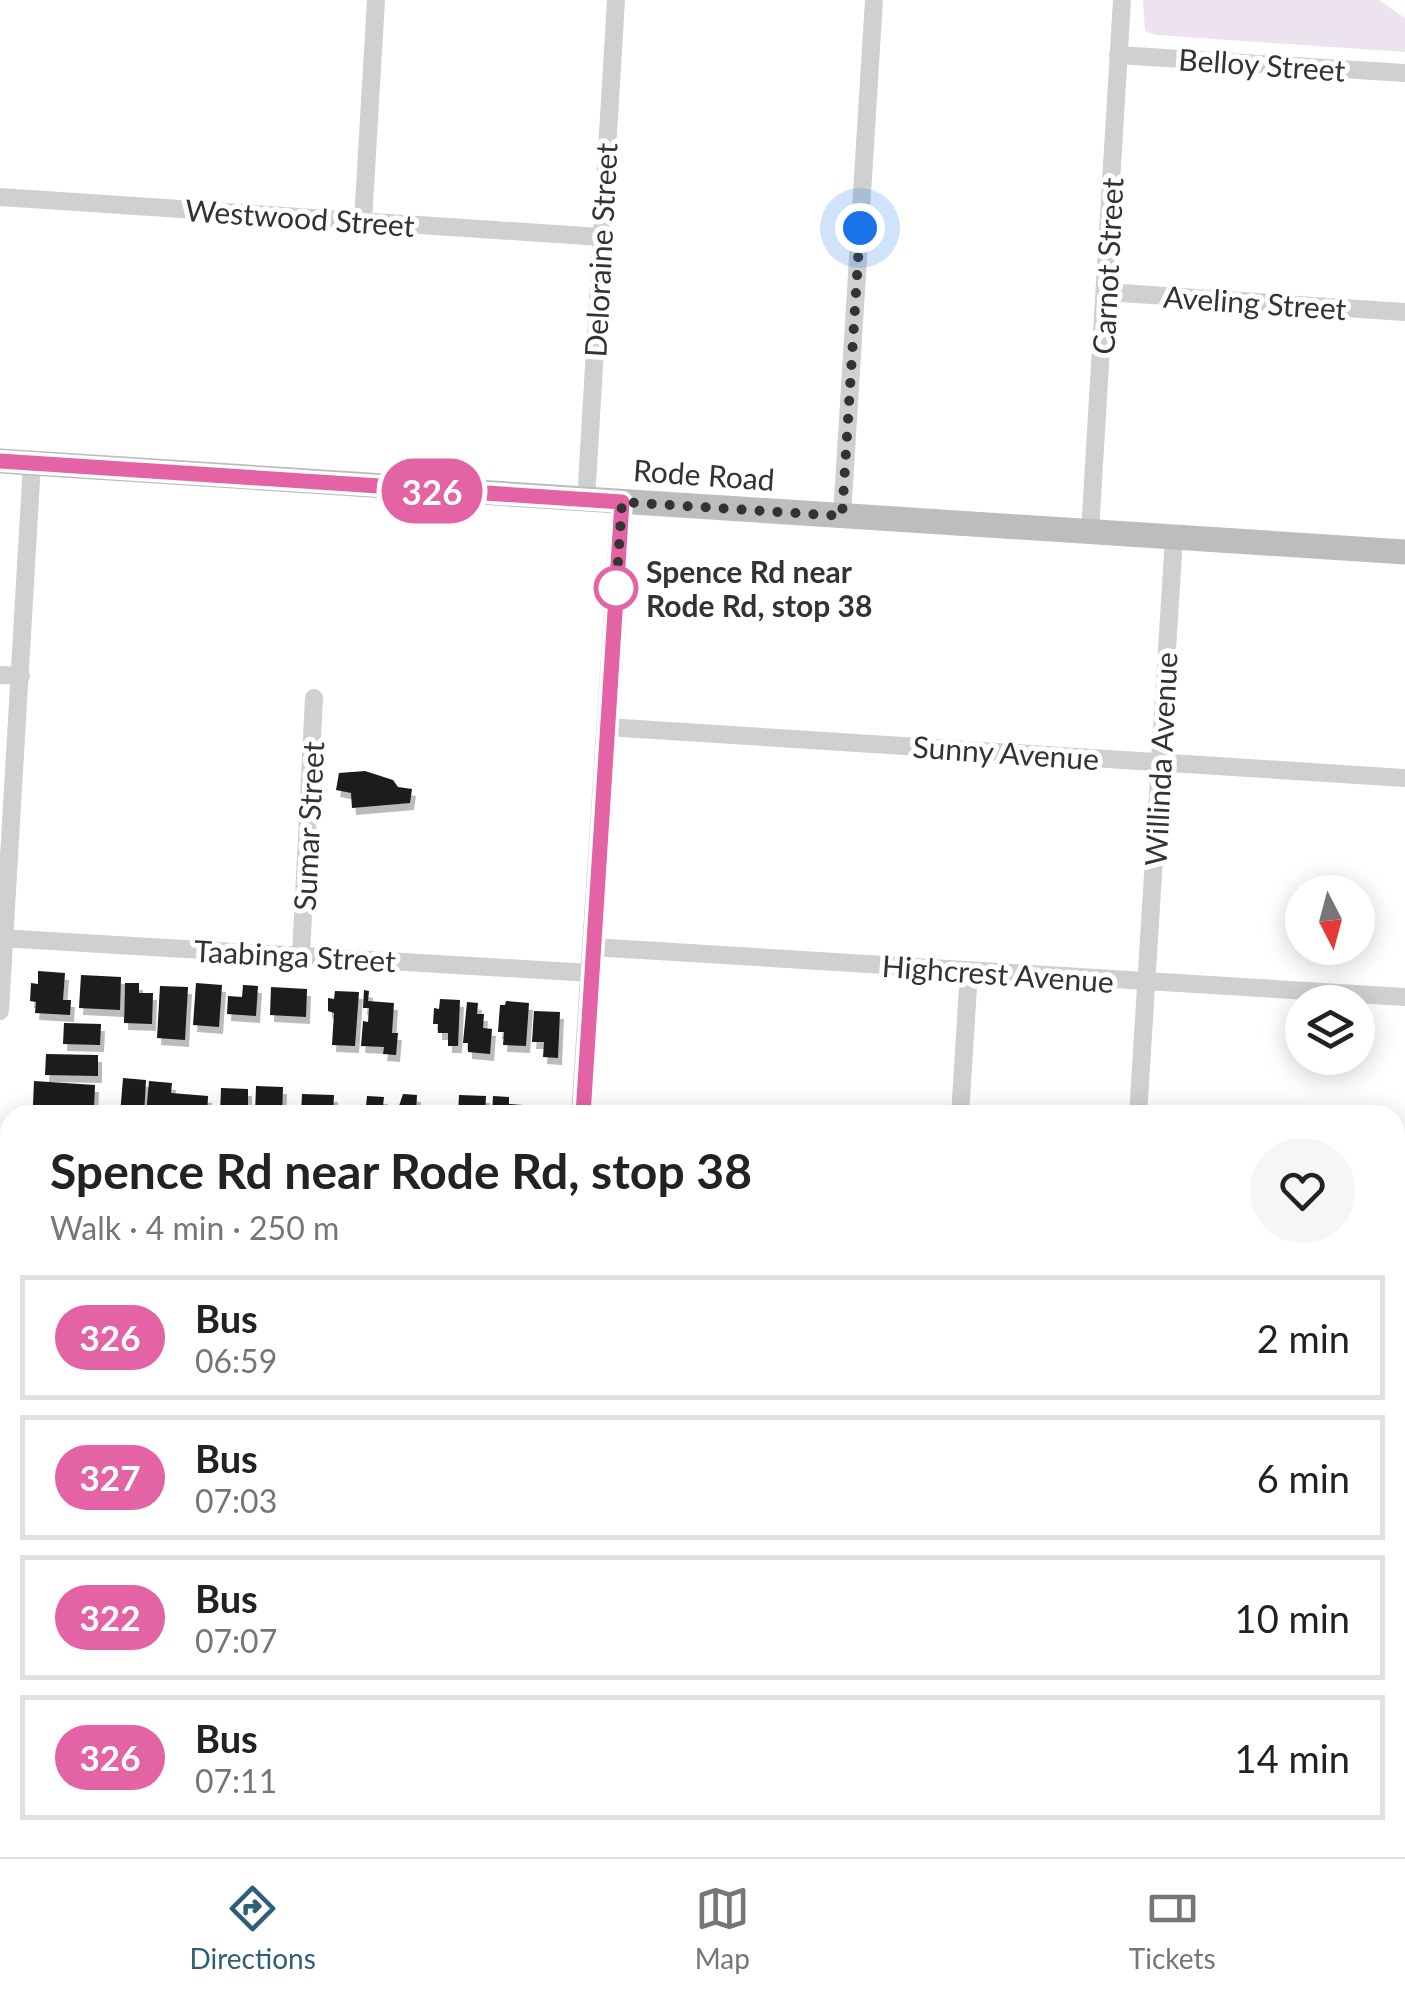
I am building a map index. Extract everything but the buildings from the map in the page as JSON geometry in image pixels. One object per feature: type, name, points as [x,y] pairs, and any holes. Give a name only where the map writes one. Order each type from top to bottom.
[{"type":"main road","name":"Rode Road","points":[[0,461],[1405,552]]},
{"type":"street","points":[[363,220],[376,0]]},
{"type":"street","name":"Deloraine Street","points":[[586,500],[616,0]]},
{"type":"street","points":[[842,516],[874,0]]},
{"type":"street","name":"Carnot Street","points":[[1090,531],[1122,0]]},
{"type":"street","name":"Belloy Street","points":[[1118,55],[1405,73]]},
{"type":"street","name":"Westwood Street","points":[[0,197],[601,238]]},
{"type":"street","name":"Aveling Street","points":[[1106,292],[1405,312]]},
{"type":"street","points":[[0,1010],[32,463]]},
{"type":"street","points":[[583,1105],[622,502]]},
{"type":"street","name":"Willinda Avenue","points":[[1139,1105],[1174,537]]},
{"type":"street","points":[[0,676],[21,676]]},
{"type":"street","name":"Sumar Street","points":[[302,955],[314,698]]},
{"type":"street","name":"Sunny Avenue","points":[[606,726],[1405,778]]},
{"type":"street","name":"Taabinga Street","points":[[2,938],[591,973]]},
{"type":"street","name":"Highcrest Avenue","points":[[592,947],[1405,998]]},
{"type":"street","points":[[961,1105],[969,971]]},
{"type":"shaded area","points":[[1143,0],[1379,0],[1405,18],[1405,52],[1156,35],[1145,31]]},
{"type":"bus line","name":"326","points":[[0,461],[622,502],[584,1105]]},
{"type":"place","name":"Spence Rd near Rode Rd, stop 38","points":[[616,588]]},
{"type":"route","points":[[616,588],[616,593],[622,502],[842,516],[860,228]]}]
